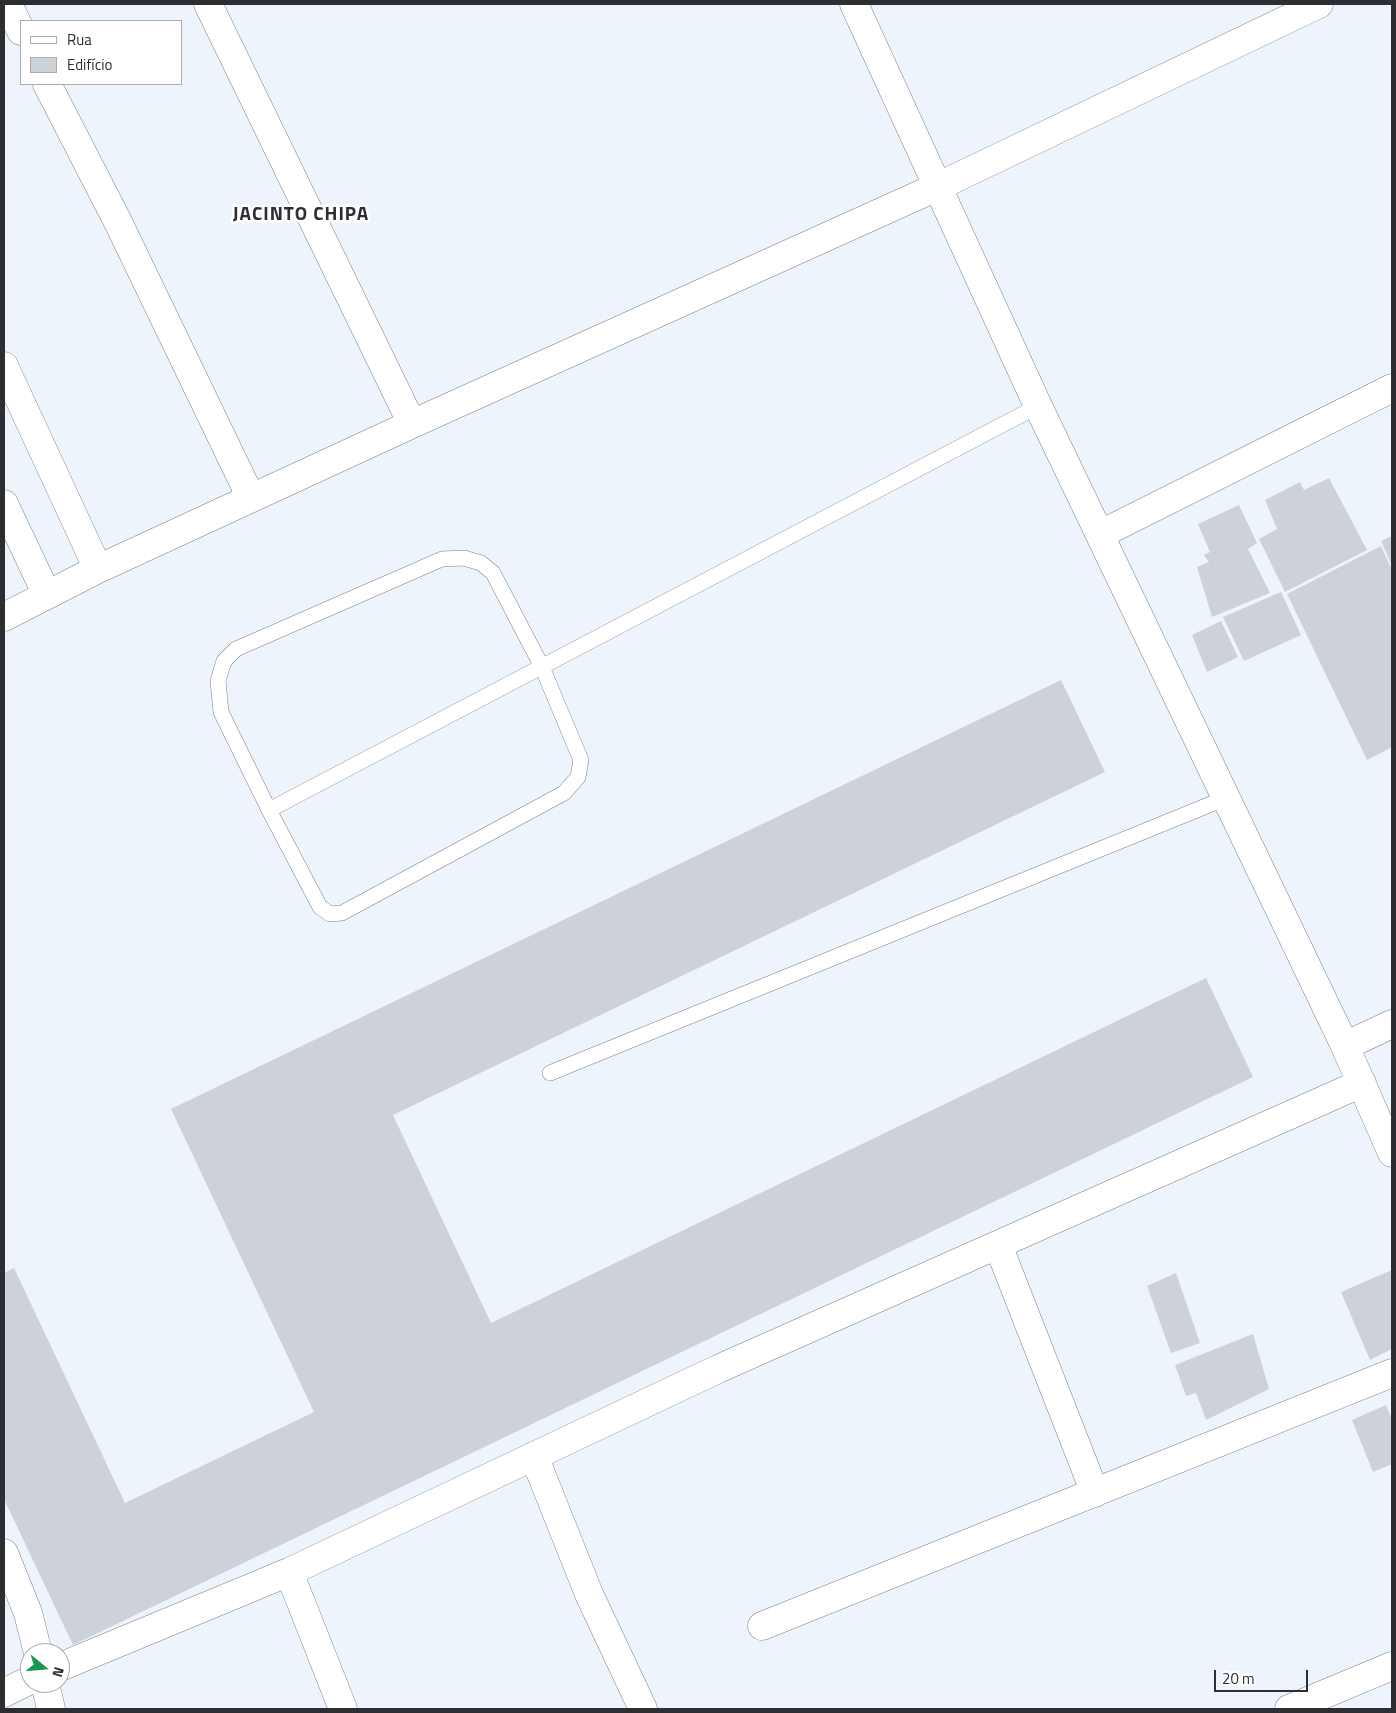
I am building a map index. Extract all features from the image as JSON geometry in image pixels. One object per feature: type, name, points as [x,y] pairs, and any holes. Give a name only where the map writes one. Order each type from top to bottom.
[{"type":"street","points":[[8,4],[20,29]]},
{"type":"street","points":[[208,4],[412,424]]},
{"type":"street","points":[[854,4],[939,186],[1038,406],[1345,1046],[1392,1154]]},
{"type":"street","points":[[4,617],[98,568],[939,186],[1319,4]]},
{"type":"street","points":[[48,85],[118,222],[251,498]]},
{"type":"street","points":[[4,366],[98,568]]},
{"type":"street","points":[[1101,534],[1392,388]]},
{"type":"street","points":[[4,504],[46,595]]},
{"type":"street","points":[[1345,1046],[1392,1024]]},
{"type":"street","points":[[70,1663],[289,1572],[718,1369],[1362,1083]]},
{"type":"street","points":[[998,1245],[1095,1493]]},
{"type":"street","points":[[762,1626],[1392,1373]]},
{"type":"street","points":[[534,1456],[589,1594],[643,1709]]},
{"type":"street","points":[[4,1553],[28,1613],[36,1643]]},
{"type":"street","points":[[289,1572],[343,1709]]},
{"type":"street","points":[[1289,1709],[1392,1666]]},
{"type":"street","points":[[4,1693],[20,1685]]},
{"type":"street","points":[[47,1693],[51,1709]]},
{"type":"lane","points":[[269,810],[1038,406]]},
{"type":"lane","points":[[464,558],[481,563],[493,574],[542,667],[580,760],[578,777],[564,793],[342,913],[330,914],[320,907],[269,810],[221,712],[218,681],[224,661],[236,649],[442,559],[464,558]]},
{"type":"lane","points":[[550,1074],[1226,798]]},
{"type":"building","points":[[1329,478],[1367,550],[1285,592],[1259,539],[1277,529],[1265,500],[1300,482],[1304,490]]},
{"type":"building","points":[[1239,505],[1257,543],[1248,549],[1270,593],[1212,617],[1197,567],[1209,562],[1204,555],[1210,552],[1198,524]]},
{"type":"building","points":[[1392,536],[1392,566],[1381,541]]},
{"type":"building","points":[[1381,546],[1392,570],[1392,747],[1367,760],[1287,594]]},
{"type":"building","points":[[1281,592],[1301,635],[1244,661],[1223,617]]},
{"type":"building","points":[[1221,621],[1238,657],[1207,672],[1192,635]]},
{"type":"building","points":[[1061,680],[1105,772],[393,1115],[491,1323],[1206,978],[1253,1077],[73,1645],[4,1499],[4,1273],[14,1268],[125,1503],[314,1412],[171,1109]]},
{"type":"building","points":[[1392,1270],[1392,1349],[1370,1360],[1341,1292]]},
{"type":"building","points":[[1176,1273],[1200,1343],[1171,1353],[1147,1286]]},
{"type":"building","points":[[1253,1334],[1269,1389],[1206,1420],[1196,1393],[1186,1396],[1175,1365]]},
{"type":"building","points":[[1386,1405],[1392,1419],[1392,1464],[1373,1472],[1352,1420]]},
{"type":"district","name":"JACINTO CHIPA","points":[[301,215]]}]
